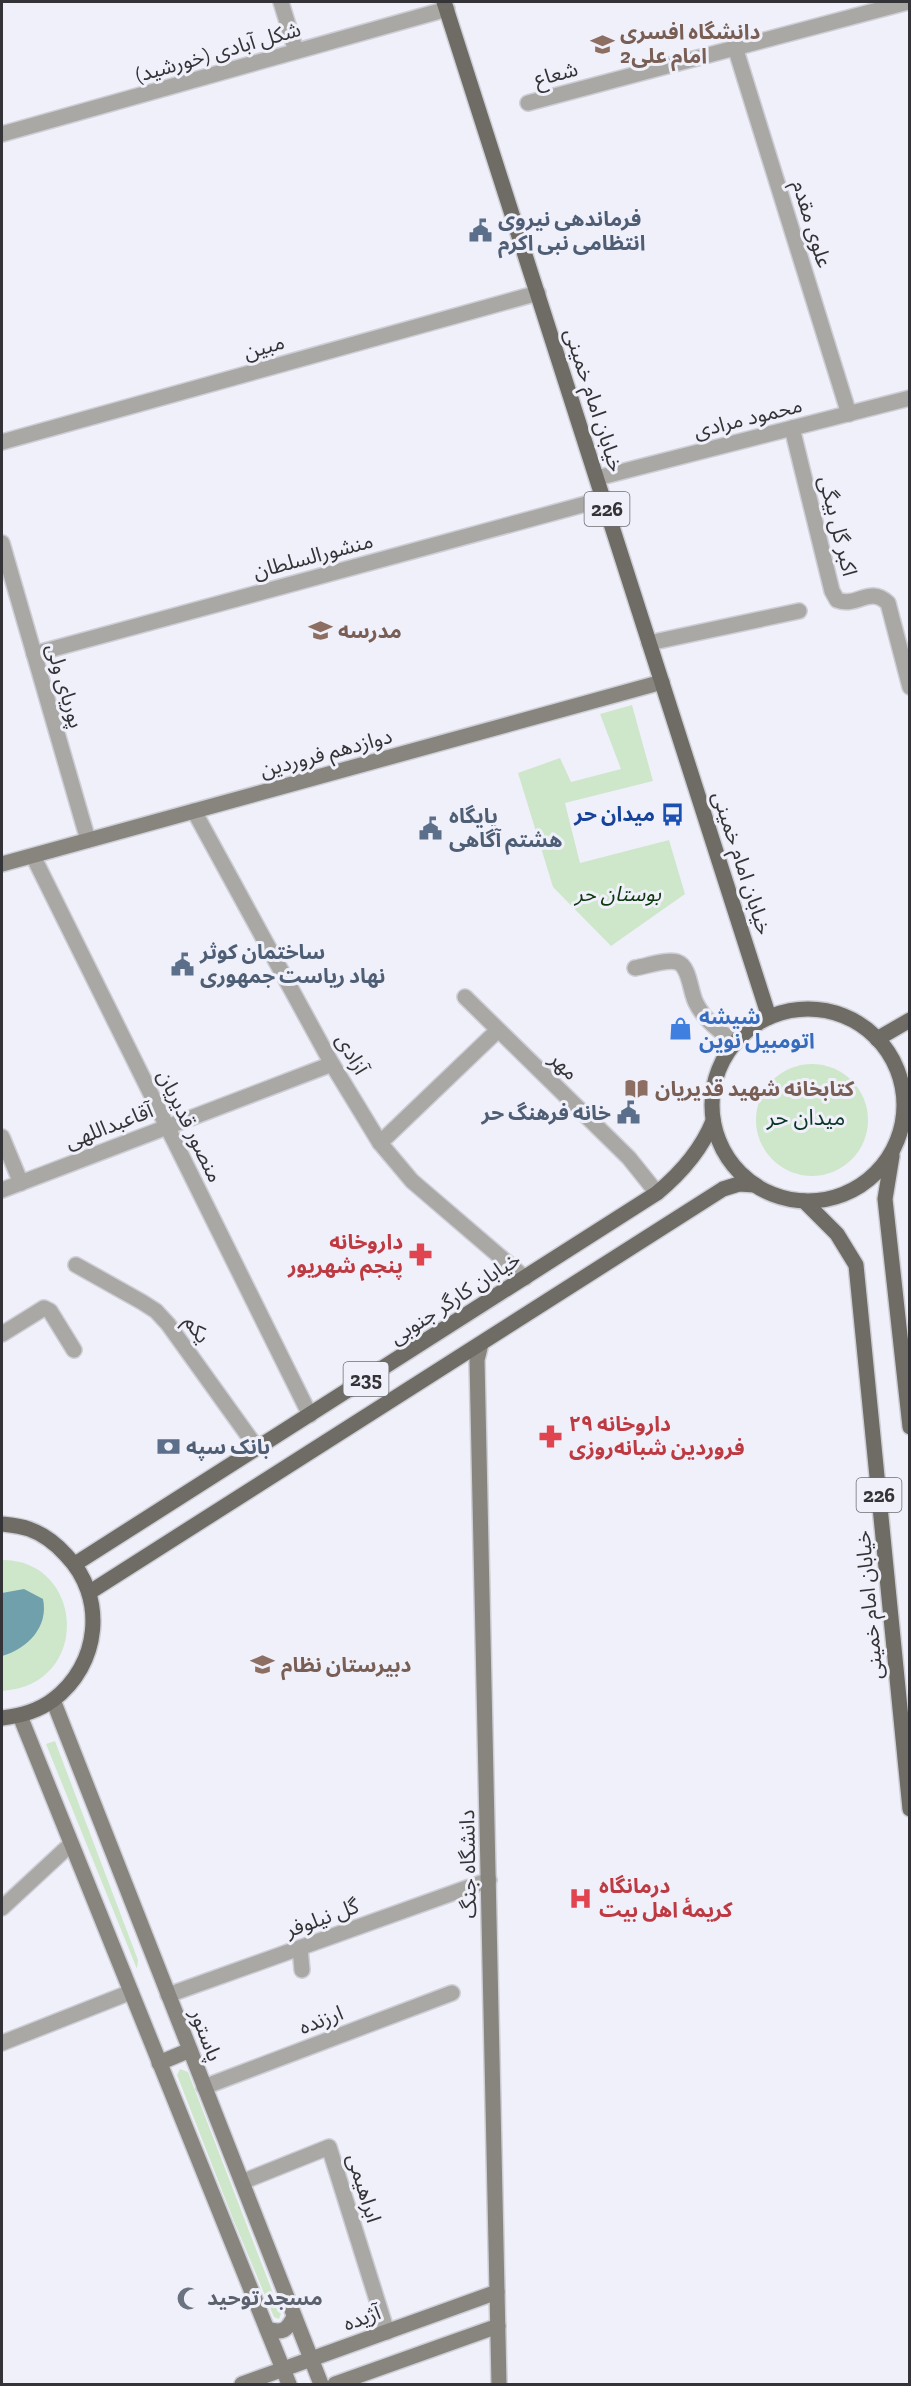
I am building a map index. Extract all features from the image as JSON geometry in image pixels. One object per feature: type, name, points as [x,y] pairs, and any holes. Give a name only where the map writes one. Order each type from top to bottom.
[{"type":"main road","name":"خیابان امام خمینی","points":[[445,5],[769,1017]]},
{"type":"main road","name":"دوازدهم فروردین","points":[[2,864],[662,682]]},
{"type":"main road","points":[[895,1144],[882,1165],[865,1182],[836,1197],[804,1201],[779,1197],[755,1185],[740,1173],[728,1157],[718,1140],[713,1120],[713,1093],[716,1079],[727,1054],[745,1033],[769,1017],[799,1010],[828,1012],[854,1022],[877,1039],[888,1054],[903,1067],[903,1115],[885,1199],[909,1427]]},
{"type":"main road","points":[[877,1039],[909,1020]]},
{"type":"main road","name":"خیابان کارگر جنوبی","points":[[75,1564],[657,1193],[678,1175],[699,1148],[713,1120]]},
{"type":"main road","name":"235","points":[[90,1592],[723,1189],[739,1184],[755,1185]]},
{"type":"main road","name":"خیابان امام خمینی","points":[[804,1201],[837,1234],[856,1265],[909,1809]]},
{"type":"main road","name":"دانشگاه جنگ","points":[[481,1344],[477,1360],[499,2385]]},
{"type":"main road","points":[[2,1524],[29,1529],[54,1543],[75,1564],[90,1592],[92,1635],[85,1660],[72,1683],[53,1700],[37,1710],[20,1716],[2,1718]]},
{"type":"main road","name":"پاستور","points":[[53,1700],[321,2385]]},
{"type":"main road","points":[[20,1716],[289,2385]]},
{"type":"main road","points":[[159,2063],[190,2050]]},
{"type":"main road","name":"آژیده","points":[[242,2385],[497,2292]]},
{"type":"main road","points":[[267,2330],[279,2333],[288,2329],[294,2317]]},
{"type":"main road","points":[[335,2385],[498,2326]]},
{"type":"street","points":[[282,2],[296,51]]},
{"type":"street","name":"شعاع","points":[[528,103],[908,2]]},
{"type":"street","name":"شکل آبادی (خورشید)","points":[[2,134],[296,51],[445,5]]},
{"type":"street","name":"علوی مقدم","points":[[735,47],[849,414]]},
{"type":"street","name":"مبین","points":[[2,442],[538,293]]},
{"type":"street","name":"محمود مرادی","points":[[597,478],[909,398]]},
{"type":"street","name":"اکبر گل بیگی","points":[[792,429],[832,591],[837,600],[846,604],[872,595],[880,596],[888,603],[909,687]]},
{"type":"street","name":"منشورالسلطان","points":[[34,654],[604,499]]},
{"type":"street","name":"پوریای ولی","points":[[2,543],[88,840]]},
{"type":"street","points":[[650,642],[799,611]]},
{"type":"street","name":"آزادی","points":[[194,811],[332,1064],[380,1143],[412,1181],[525,1278]]},
{"type":"street","name":"منصور قدیریان","points":[[33,856],[310,1415]]},
{"type":"street","points":[[635,968],[671,961],[678,962],[684,967],[695,1002],[702,1014],[708,1022],[735,1043]]},
{"type":"street","name":"مهر","points":[[465,997],[497,1031],[629,1158],[657,1193]]},
{"type":"street","points":[[380,1143],[497,1031]]},
{"type":"street","name":"آقاعبداللهی","points":[[2,1190],[332,1064]]},
{"type":"street","points":[[2,1137],[21,1183]]},
{"type":"street","name":"یکم","points":[[76,1265],[156,1311],[168,1324],[257,1448]]},
{"type":"street","points":[[2,1334],[44,1308],[50,1311],[74,1350]]},
{"type":"street","points":[[2,1908],[72,1844]]},
{"type":"street","name":"گل نیلوفر","points":[[168,1995],[489,1880]]},
{"type":"street","points":[[300,1948],[302,1970]]},
{"type":"street","points":[[2,2043],[131,1992]]},
{"type":"street","name":"ارزنده","points":[[204,2086],[452,1994]]},
{"type":"street","name":"ابراهیمی","points":[[242,2182],[329,2147],[387,2332]]},
{"type":"green space","name":"بوستان حر","points":[[632,705],[653,781],[565,803],[580,863],[669,840],[685,894],[611,946],[553,887],[518,773],[560,758],[571,782],[621,769],[600,714]]},
{"type":"green space","points":[[812,1064],[833,1069],[851,1081],[863,1099],[868,1120],[863,1141],[851,1159],[833,1171],[812,1176],[791,1171],[773,1159],[761,1141],[756,1120],[761,1099],[773,1081],[791,1069]]},
{"type":"green space","points":[[2,1560],[29,1565],[49,1579],[62,1599],[67,1623],[64,1647],[52,1668],[31,1684],[2,1691]]},
{"type":"green space","points":[[55,1741],[138,1960],[137,1969],[46,1744]]},
{"type":"green space","points":[[180,2069],[188,2072],[281,2314],[279,2319],[274,2317],[233,2219],[177,2075]]},
{"type":"water","points":[[24,1589],[43,1599],[43,1619],[28,1642],[2,1656],[2,1593]]},
{"type":"place","name":"دانشگاه افسری امام علی2","points":[[602,44]]},
{"type":"place","name":"فرماندهی نیروی انتظامی نبی اکرم","points":[[480,231]]},
{"type":"place","name":"مدرسه","points":[[320,631]]},
{"type":"place","name":"میدان حر","points":[[673,814]]},
{"type":"place","name":"پایگاه هشتم آگاهی","points":[[431,828]]},
{"type":"place","name":"ساختمان کوثر نهاد ریاست جمهوری","points":[[182,964]]},
{"type":"place","name":"شیشه اتومبیل نوین","points":[[681,1029]]},
{"type":"place","name":"کتابخانه شهید قدیریان","points":[[637,1089]]},
{"type":"place","name":"خانه فرهنگ حر","points":[[629,1113]]},
{"type":"place","name":"داروخانه پنجم شهریور","points":[[421,1254]]},
{"type":"place","name":"داروخانه ۲۹ فروردین شبانه‌روزی","points":[[551,1436]]},
{"type":"place","name":"بانک سپه","points":[[168,1447]]},
{"type":"place","name":"دبیرستان نظام","points":[[263,1665]]},
{"type":"place","name":"درمانگاه کریمهٔ اهل بیت","points":[[581,1898]]},
{"type":"place","name":"مسجد توحید","points":[[189,2298]]},
{"type":"district","name":"میدان حر","points":[[806,1117]]}]
